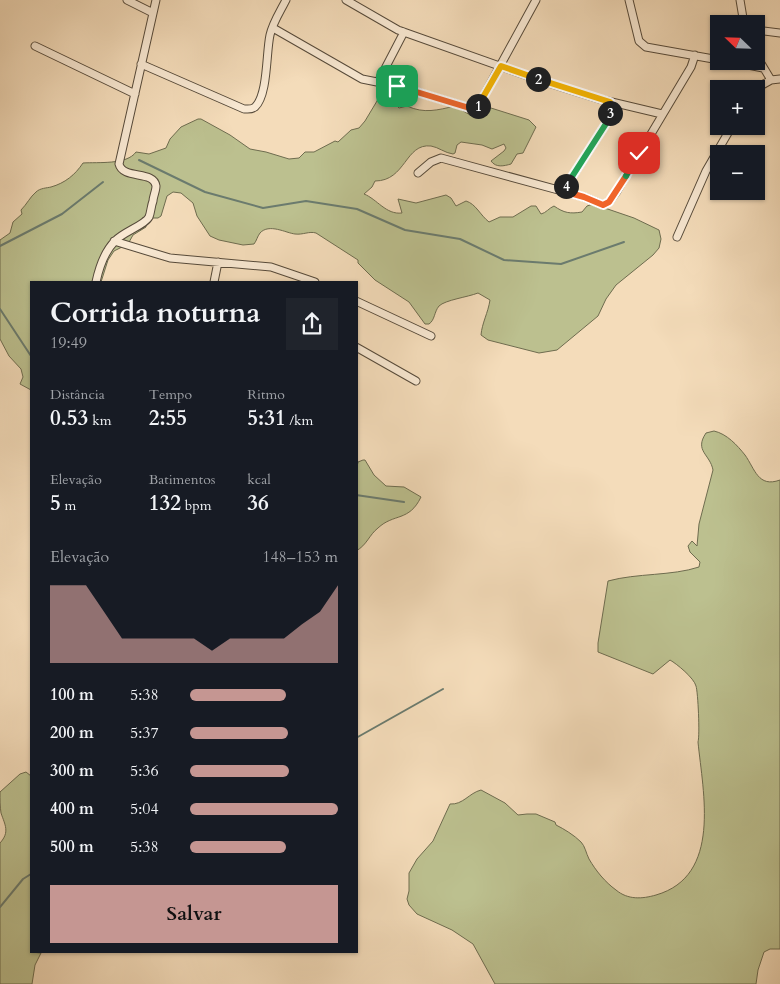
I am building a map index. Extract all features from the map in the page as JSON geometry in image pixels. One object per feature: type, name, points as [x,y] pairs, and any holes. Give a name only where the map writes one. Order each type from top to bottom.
[{"type":"street","points":[[126,0],[153,13]]},
{"type":"street","points":[[96,281],[99,268],[114,241],[125,232],[146,221],[149,216],[156,186],[148,177],[124,172],[120,169],[119,164],[156,0]]},
{"type":"street","points":[[142,64],[250,110],[259,101],[264,84],[273,28],[286,0]]},
{"type":"street","points":[[346,0],[404,32],[610,102],[662,114]]},
{"type":"street","points":[[273,28],[362,79],[405,88],[476,110],[536,0]]},
{"type":"street","points":[[629,0],[638,42],[646,47],[710,58]]},
{"type":"street","points":[[740,0],[742,15]]},
{"type":"street","points":[[765,31],[780,33]]},
{"type":"street","points":[[378,82],[404,32]]},
{"type":"street","points":[[35,46],[135,94]]},
{"type":"street","points":[[418,173],[430,162],[441,158],[584,197],[603,205],[609,202],[691,67],[695,55]]},
{"type":"street","points":[[764,70],[771,80]]},
{"type":"street","points":[[765,83],[771,80],[780,80]]},
{"type":"street","points":[[563,191],[609,119],[610,102]]},
{"type":"street","points":[[677,237],[706,171],[727,135]]},
{"type":"street","points":[[114,241],[158,256],[272,267],[310,281]]},
{"type":"street","points":[[214,281],[218,262]]},
{"type":"street","points":[[358,302],[431,336]]},
{"type":"street","points":[[358,349],[416,381]]},
{"type":"green space","points":[[380,96],[388,97],[399,108],[407,106],[419,110],[431,110],[455,106],[470,115],[491,108],[529,120],[536,127],[523,153],[517,154],[511,164],[506,165],[498,166],[491,161],[504,151],[506,148],[504,144],[492,149],[482,145],[461,142],[457,145],[453,154],[431,146],[416,150],[393,175],[375,181],[372,187],[364,194],[391,212],[402,213],[398,199],[416,203],[446,195],[451,198],[456,206],[466,201],[469,202],[489,222],[500,217],[513,217],[531,206],[536,206],[541,214],[554,206],[574,213],[582,212],[587,206],[593,204],[634,218],[659,230],[661,239],[659,248],[616,285],[606,299],[598,316],[557,350],[539,353],[488,340],[481,335],[490,300],[478,293],[442,304],[437,308],[431,322],[425,324],[409,302],[375,280],[358,263],[358,260],[316,233],[295,234],[278,229],[268,229],[260,233],[254,244],[243,245],[219,240],[210,236],[197,216],[193,203],[181,193],[173,192],[167,196],[161,216],[158,218],[142,218],[146,223],[146,227],[133,235],[128,244],[114,251],[108,260],[101,281],[30,281],[30,389],[20,384],[23,377],[21,369],[9,356],[0,339],[0,240],[10,233],[13,222],[22,214],[21,210],[38,191],[65,181],[83,163],[119,161],[132,156],[136,152],[149,154],[166,148],[170,139],[181,127],[198,119],[230,135],[250,149],[289,159],[299,158],[305,152],[314,152],[335,141],[338,142],[351,130],[359,128]]},
{"type":"green space","points":[[714,431],[727,437],[735,444],[762,479],[773,482],[780,480],[780,949],[770,949],[764,952],[756,984],[495,984],[473,944],[452,930],[417,914],[409,905],[407,899],[409,873],[417,859],[433,841],[450,804],[459,803],[481,790],[505,803],[518,815],[536,814],[555,822],[556,825],[569,832],[581,842],[589,859],[604,880],[625,896],[630,897],[640,898],[656,895],[677,885],[691,870],[700,852],[704,830],[704,808],[695,683],[670,660],[653,674],[598,652],[598,643],[608,581],[619,578],[677,572],[699,567],[700,562],[690,552],[688,546],[692,541],[697,546],[699,524],[713,470],[702,448],[703,439],[706,433]]},
{"type":"green space","points":[[365,460],[374,475],[386,486],[404,487],[421,497],[416,505],[406,514],[384,523],[358,550],[358,462]]},
{"type":"green space","points":[[26,772],[30,775],[30,953],[41,953],[35,965],[32,984],[0,984],[0,843],[6,832],[1,813],[0,792],[20,774]]},
{"type":"waterway","points":[[139,160],[205,192],[263,208],[306,201],[357,209],[405,230],[460,239],[504,260],[561,264],[624,242]]},
{"type":"waterway","points":[[0,246],[62,214],[103,182]]},
{"type":"waterway","points":[[0,309],[30,354]]},
{"type":"waterway","points":[[358,495],[404,502]]},
{"type":"waterway","points":[[358,737],[443,689]]},
{"type":"waterway","points":[[0,907],[23,879],[30,875]]},
{"type":"route","points":[[397,86],[476,110],[501,66],[610,102],[609,119],[563,191],[603,205],[609,202],[617,191],[639,153]]}]
